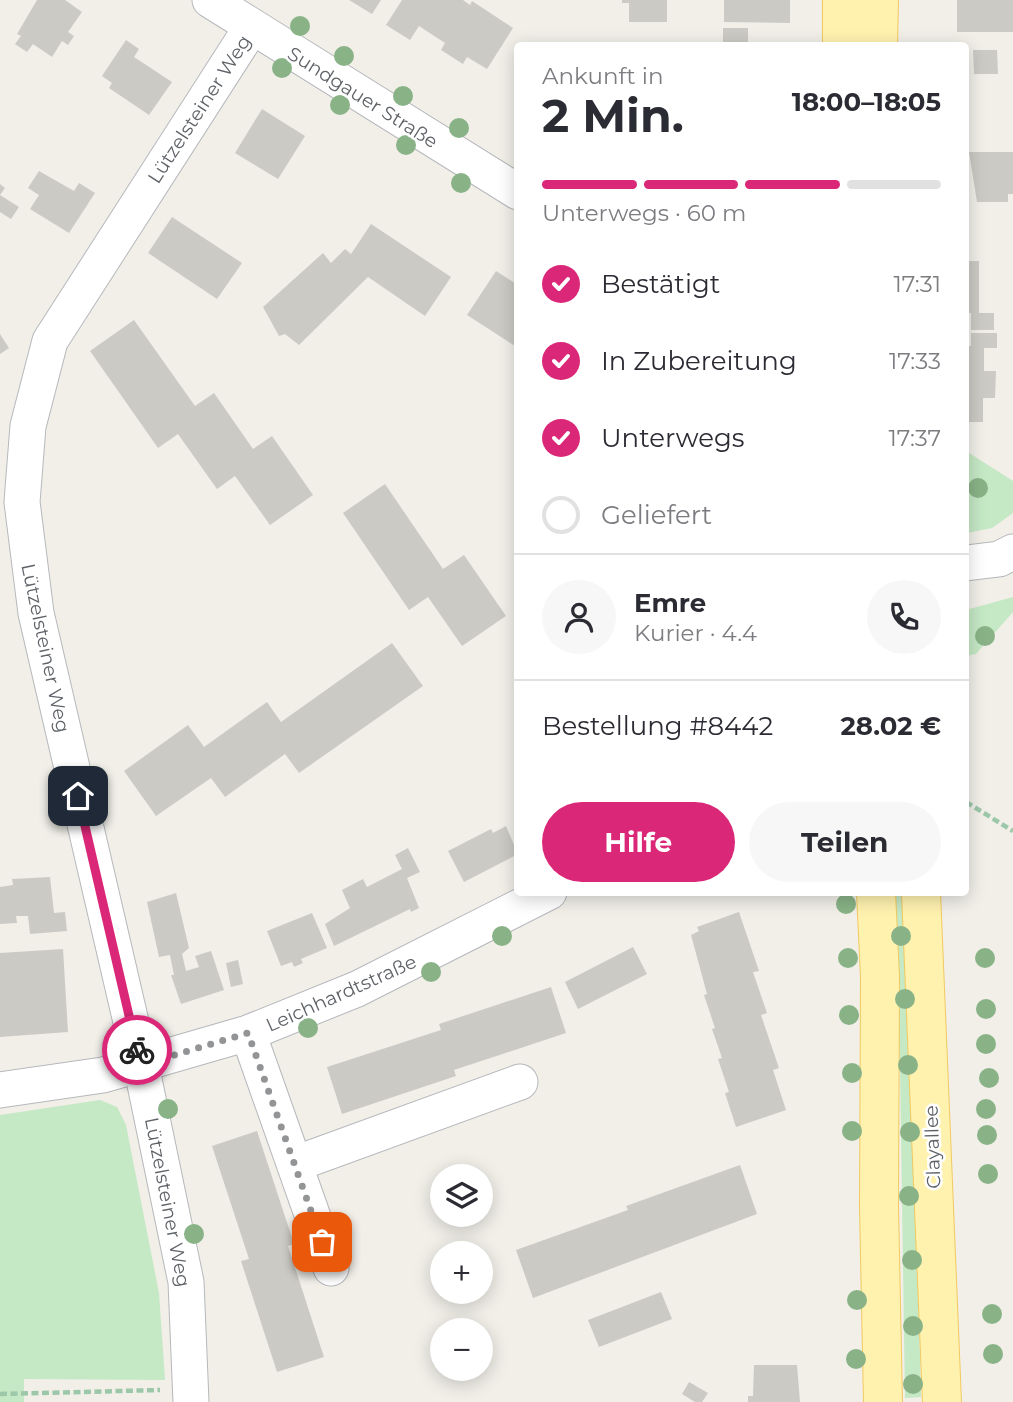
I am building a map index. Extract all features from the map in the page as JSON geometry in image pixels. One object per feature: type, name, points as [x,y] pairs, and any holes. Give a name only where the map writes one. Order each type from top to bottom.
[{"type":"main road","points":[[842,0],[842,42]]},
{"type":"main road","points":[[878,42],[879,0]]},
{"type":"main road","points":[[876,896],[880,977],[879,1206],[883,1402]]},
{"type":"main road","name":"Clayallee","points":[[921,896],[942,1402]]},
{"type":"street","name":"Sundgauer Straße","points":[[210,0],[514,190]]},
{"type":"street","name":"Lützelsteiner Weg","points":[[181,1396],[186,1282],[141,1065],[36,614],[23,502],[28,426],[50,341],[251,28]]},
{"type":"street","points":[[969,564],[999,559],[1013,552]]},
{"type":"street","name":"Leichhardtstraße","points":[[0,1090],[103,1075],[248,1033],[357,989],[541,896]]},
{"type":"street","points":[[248,1033],[331,1268]]},
{"type":"street","points":[[295,1164],[520,1082]]},
{"type":"path","points":[[969,804],[1013,831]]},
{"type":"path","points":[[0,1394],[181,1396]]},
{"type":"green space","points":[[969,453],[1013,481],[1013,513],[992,528],[969,533]]},
{"type":"green space","points":[[1013,597],[1013,612],[976,654],[969,655],[969,609]]},
{"type":"green space","points":[[891,896],[908,896],[921,1397],[905,1398],[900,1065]]},
{"type":"green space","points":[[100,1100],[117,1107],[126,1125],[159,1293],[165,1380],[24,1379],[24,1402],[0,1402],[0,1115]]},
{"type":"building","points":[[37,0],[65,0],[82,12],[68,32],[74,36],[68,45],[62,41],[52,57],[33,44],[27,52],[15,44],[21,36],[17,34]]},
{"type":"building","points":[[349,0],[381,0],[372,14]]},
{"type":"building","points":[[402,0],[463,0],[470,5],[472,1],[513,28],[487,69],[467,57],[463,64],[441,50],[445,43],[419,26],[410,40],[386,25]]},
{"type":"building","points":[[622,0],[667,0],[667,22],[629,22],[629,3],[622,3]]},
{"type":"building","points":[[724,0],[790,0],[790,23],[724,22]]},
{"type":"building","points":[[957,0],[1013,0],[1013,32],[957,32]]},
{"type":"building","points":[[723,28],[748,28],[748,42],[723,42]]},
{"type":"building","points":[[126,40],[139,49],[134,57],[172,82],[149,115],[109,88],[112,83],[102,76]]},
{"type":"building","points":[[973,50],[997,50],[998,74],[974,74]]},
{"type":"building","points":[[262,109],[305,136],[278,179],[235,153]]},
{"type":"building","points":[[969,152],[1013,152],[1013,194],[1008,194],[1008,202],[977,202]]},
{"type":"building","points":[[39,171],[74,191],[79,183],[95,193],[69,233],[30,209],[39,195],[28,188]]},
{"type":"building","points":[[0,195],[19,207],[11,219],[0,212]]},
{"type":"building","points":[[172,217],[242,263],[217,299],[148,253]]},
{"type":"building","points":[[371,224],[451,277],[425,316],[368,277],[299,345],[285,334],[279,336],[263,307],[323,253],[331,263],[345,249],[351,254]]},
{"type":"building","points":[[969,261],[979,261],[979,313],[994,313],[994,330],[971,330]]},
{"type":"building","points":[[496,271],[514,282],[514,345],[467,315]]},
{"type":"building","points":[[134,320],[195,406],[214,393],[253,449],[272,436],[313,495],[270,525],[235,476],[217,489],[178,434],[158,448],[90,351]]},
{"type":"building","points":[[971,333],[997,333],[997,348],[984,348],[984,371],[996,371],[995,398],[983,398],[983,422],[969,422]]},
{"type":"building","points":[[0,334],[9,348],[0,354]]},
{"type":"building","points":[[385,484],[443,569],[464,555],[506,616],[462,646],[428,597],[409,610],[343,513]]},
{"type":"building","points":[[392,643],[423,686],[299,773],[285,754],[225,797],[211,778],[156,816],[124,771],[188,725],[204,747],[267,702],[281,722]]},
{"type":"building","points":[[506,826],[514,845],[514,856],[464,882],[448,851],[491,829],[493,833]]},
{"type":"building","points":[[408,848],[420,872],[407,878],[419,908],[411,912],[410,909],[334,946],[325,924],[350,908],[342,890],[363,879],[367,887],[402,869],[395,855]]},
{"type":"building","points":[[50,877],[54,913],[65,912],[67,931],[30,934],[28,916],[16,916],[17,923],[0,924],[0,887],[13,885],[12,879]]},
{"type":"building","points":[[176,893],[189,948],[182,954],[186,971],[199,967],[195,956],[211,951],[224,990],[181,1004],[171,975],[174,975],[170,955],[159,957],[147,902]]},
{"type":"building","points":[[739,912],[759,971],[753,972],[767,1013],[761,1015],[779,1068],[773,1070],[786,1110],[736,1127],[725,1093],[729,1092],[718,1059],[722,1058],[712,1029],[715,1028],[704,995],[707,994],[691,935],[699,931],[697,927]]},
{"type":"building","points":[[312,913],[327,948],[301,959],[303,963],[294,967],[292,962],[281,966],[267,931]]},
{"type":"building","points":[[633,947],[647,974],[578,1009],[565,982]]},
{"type":"building","points":[[63,949],[68,1032],[0,1037],[0,953]]},
{"type":"building","points":[[238,960],[243,984],[231,987],[226,963]]},
{"type":"building","points":[[551,987],[566,1033],[454,1070],[456,1076],[342,1114],[327,1067],[441,1030],[439,1024]]},
{"type":"building","points":[[257,1131],[294,1244],[288,1246],[324,1357],[277,1372],[241,1261],[249,1259],[212,1146]]},
{"type":"building","points":[[740,1165],[757,1214],[533,1298],[516,1250],[628,1210],[626,1206]]},
{"type":"building","points":[[661,1292],[672,1319],[599,1347],[588,1320]]},
{"type":"building","points":[[754,1365],[797,1365],[800,1402],[748,1402],[748,1396],[753,1396]]},
{"type":"building","points":[[689,1382],[708,1393],[702,1402],[695,1402],[682,1394]]},
{"type":"way so far","points":[[137,1050],[141,1065],[248,1033],[322,1242]]},
{"type":"route","points":[[78,796],[137,1050]]}]
